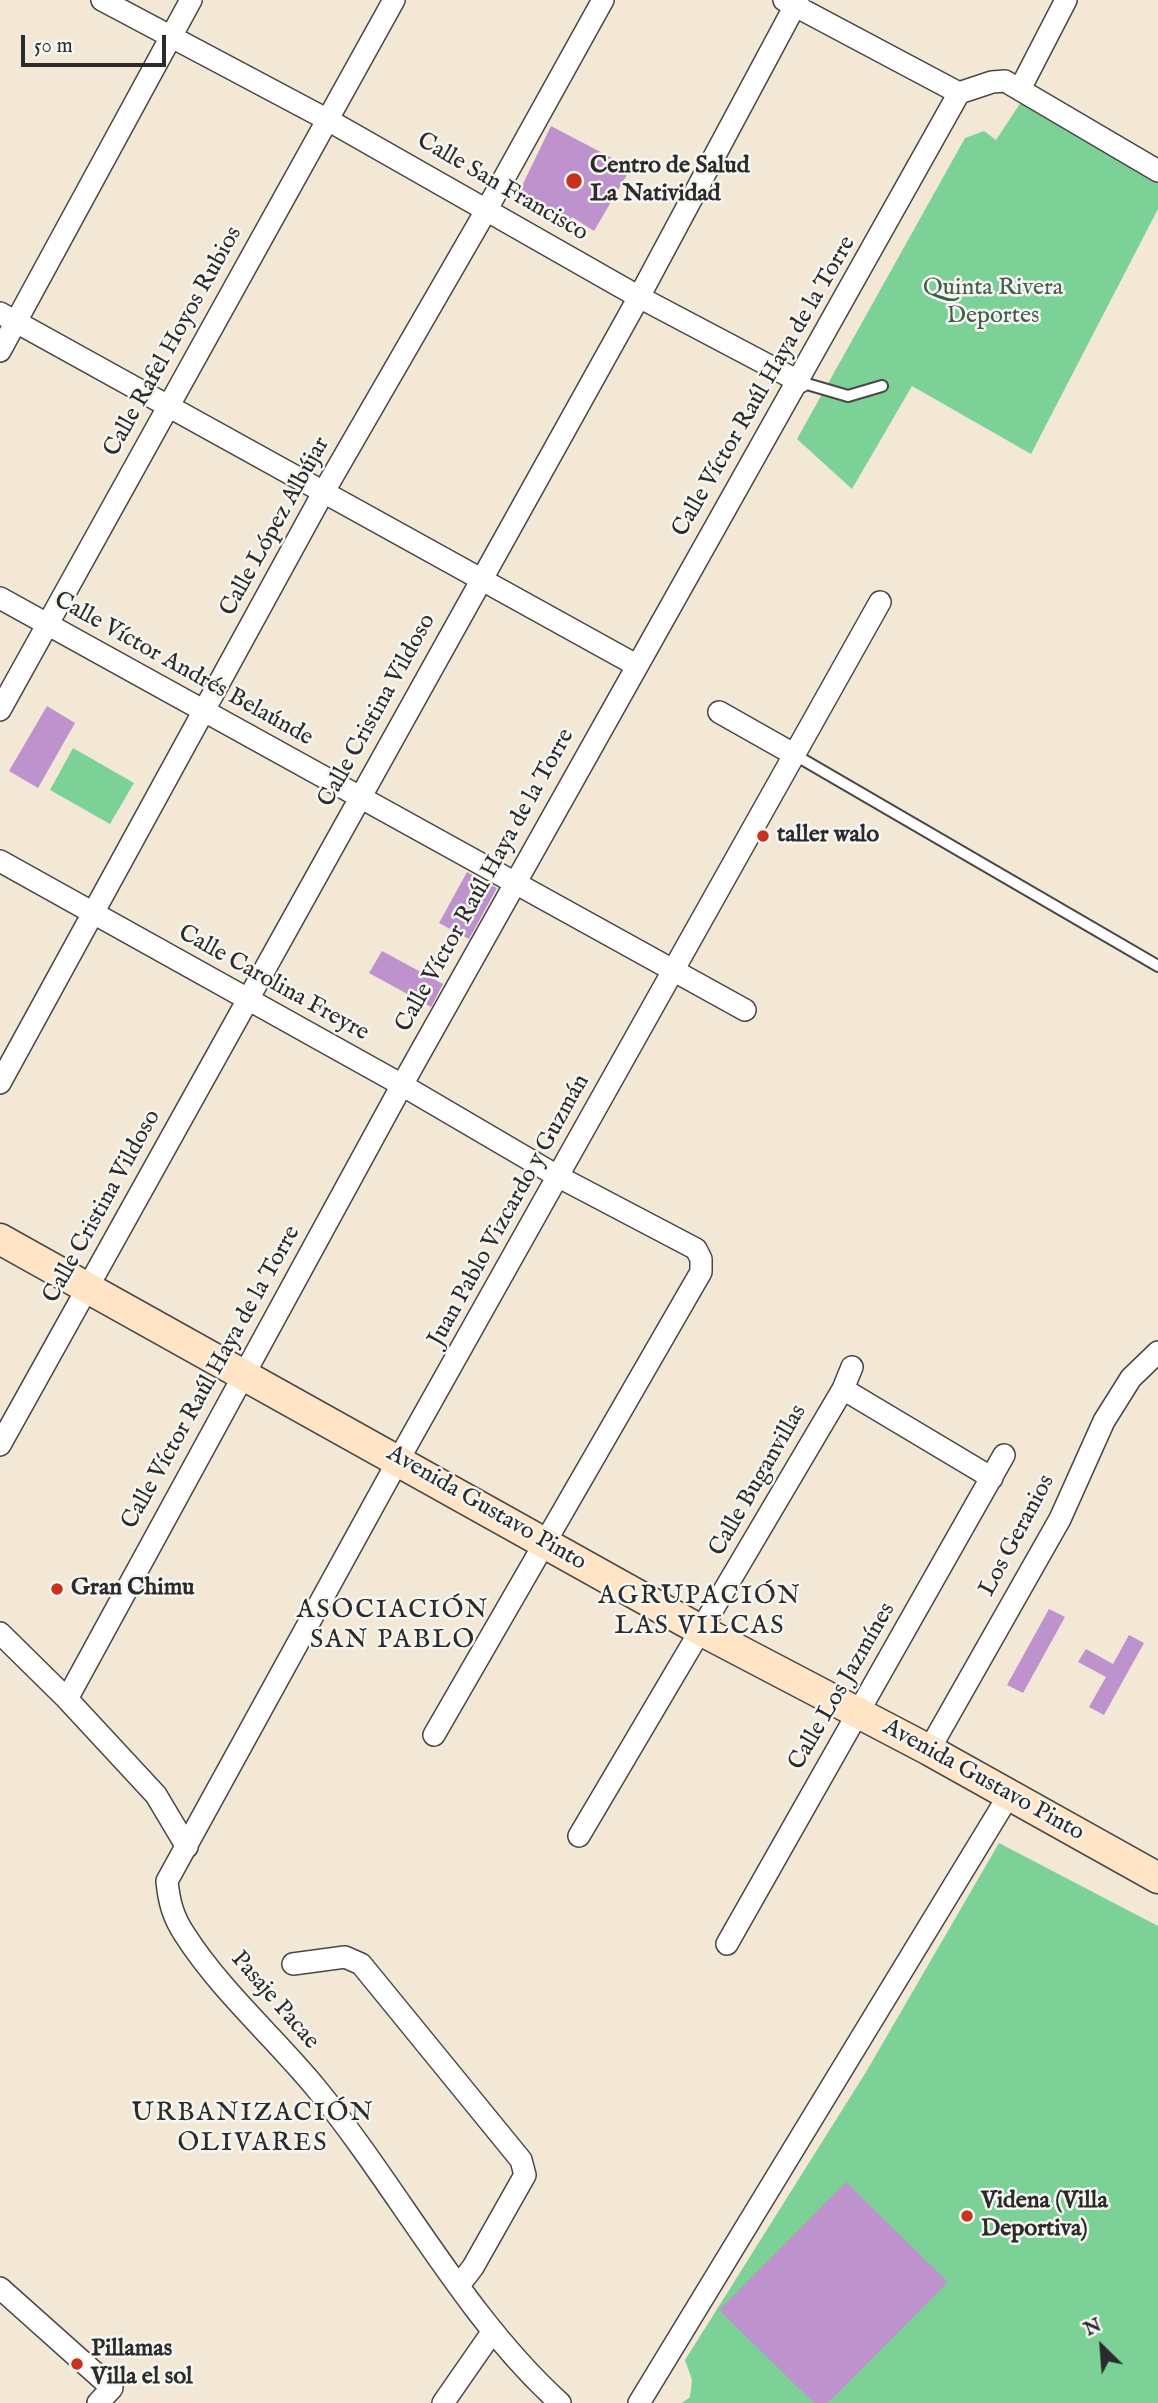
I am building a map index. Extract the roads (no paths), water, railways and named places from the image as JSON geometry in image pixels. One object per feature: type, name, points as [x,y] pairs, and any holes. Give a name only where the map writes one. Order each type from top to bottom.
[{"type":"main road","name":"Avenida Gustavo Pinto","points":[[0,1239],[399,1459],[702,1631],[859,1713],[1158,1878]]},
{"type":"street","name":"Calle San Francisco","points":[[102,0],[328,120],[639,297],[800,382]]},
{"type":"street","points":[[0,351],[8,318],[191,0]]},
{"type":"street","name":"Calle Rafel Hoyos Rubios","points":[[0,710],[394,0]]},
{"type":"street","name":"Calle López Albújar","points":[[0,1083],[323,493],[487,209],[603,0]]},
{"type":"street","points":[[1020,89],[1066,0]]},
{"type":"street","points":[[793,2],[959,93],[992,82],[1005,81],[1158,171]]},
{"type":"street","name":"Calle Cristina Vildoso","points":[[0,1445],[639,297],[793,2]]},
{"type":"street","name":"Calle Víctor Raúl Haya de la Torre","points":[[67,1699],[402,1085],[517,885],[636,664],[800,382],[959,93]]},
{"type":"street","points":[[8,318],[169,404],[323,493],[636,664]]},
{"type":"street","name":"Calle Víctor Andrés Belaúnde","points":[[0,598],[745,1010]]},
{"type":"street","name":"Juan Pablo Vizcardo y Guzmán","points":[[187,1847],[399,1459],[675,972],[880,602]]},
{"type":"street","points":[[719,712],[795,755]]},
{"type":"street","name":"Calle Carolina Freyre","points":[[0,861],[402,1085],[559,1177],[695,1249],[701,1259],[701,1272],[547,1543]]},
{"type":"street","name":"Los Geranios","points":[[929,1751],[1060,1519],[1116,1399],[1131,1378],[1158,1352]]},
{"type":"street","name":"Calle Buganvillas","points":[[579,1836],[843,1389],[852,1367]]},
{"type":"street","points":[[843,1389],[992,1478]]},
{"type":"street","name":"Calle Los Jazmínes","points":[[727,1944],[1004,1455]]},
{"type":"street","points":[[433,1735],[547,1543]]},
{"type":"street","points":[[0,1633],[67,1699],[156,1796],[187,1847]]},
{"type":"street","points":[[639,2403],[1009,1795]]},
{"type":"street","name":"Pasaje Pacae","points":[[187,1847],[167,1881],[170,1910],[185,1936],[218,1979],[317,2089],[493,2331],[530,2376],[560,2403]]},
{"type":"street","points":[[293,1964],[345,1957],[361,1964],[521,2160],[525,2175],[473,2267],[460,2284]]},
{"type":"street","points":[[0,2288],[112,2388],[98,2403]]},
{"type":"street","points":[[443,2403],[493,2331]]},
{"type":"lane","name":"Calle San Francisco","points":[[800,382],[848,396],[883,386]]},
{"type":"lane","points":[[795,755],[1158,966]]},
{"type":"place","name":"Centro de Salud La Natividad","points":[[574,181]]},
{"type":"place","name":"taller walo","points":[[763,836]]},
{"type":"place","name":"Gran Chimu","points":[[57,1589]]},
{"type":"place","name":"Videna (Villa Deportiva)","points":[[967,2216]]},
{"type":"place","name":"Pillamas Villa el sol","points":[[77,2364]]},
{"type":"district","name":"AGRUPACIÓN LAS VILCAS","points":[[700,1613]]},
{"type":"district","name":"ASOCIACIÓN SAN PABLO","points":[[393,1627]]},
{"type":"district","name":"URBANIZACIÓN OLIVARES","points":[[253,2130]]},
{"type":"park label","name":"Quinta Rivera Deportes","points":[[993,303]]}]
